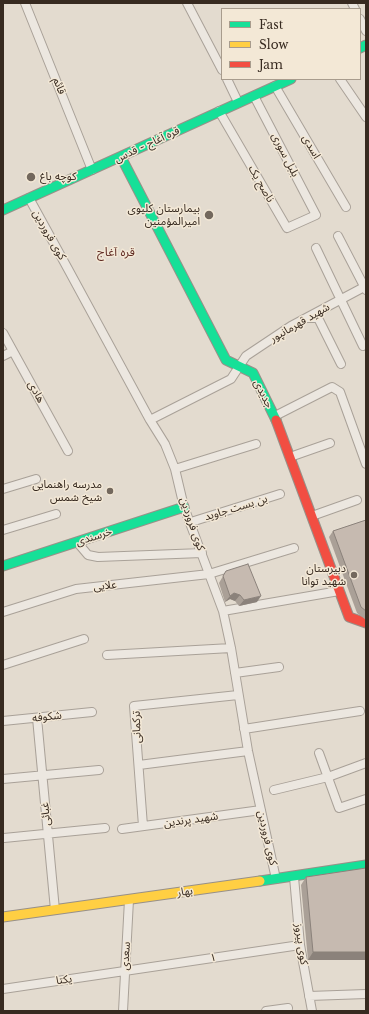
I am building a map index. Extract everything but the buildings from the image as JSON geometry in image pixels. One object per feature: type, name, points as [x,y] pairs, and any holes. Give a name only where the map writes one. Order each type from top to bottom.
[{"type":"main road","name":"قره آغاج - قدس","points":[[3,210],[289,80]]},
{"type":"main road","name":"جدیدی","points":[[121,157],[226,360],[252,373],[275,416],[349,617],[366,623]]},
{"type":"main road","name":"خرسندی","points":[[3,566],[184,507]]},
{"type":"main road","name":"بهار","points":[[3,917],[294,877],[366,865]]},
{"type":"street","name":"قائم","points":[[24,3],[92,170]]},
{"type":"street","points":[[187,3],[205,34],[221,68]]},
{"type":"street","points":[[361,21],[366,31]]},
{"type":"street","points":[[227,80],[238,102]]},
{"type":"street","points":[[341,80],[366,117]]},
{"type":"street","name":"اسدی","points":[[275,86],[346,207]]},
{"type":"street","name":"بلبل سوری","points":[[254,96],[316,215]]},
{"type":"street","name":"ناصح یک","points":[[219,111],[287,228],[316,215]]},
{"type":"street","name":"کوی فروردین","points":[[29,198],[150,420],[165,444],[175,469],[184,507],[191,522],[223,611],[231,648],[248,751],[276,879]]},
{"type":"street","points":[[338,236],[365,288]]},
{"type":"street","points":[[316,248],[363,346]]},
{"type":"street","name":"شهید قهرمانپور","points":[[150,420],[232,379],[246,356],[304,318],[365,288]]},
{"type":"street","points":[[304,318],[318,318],[341,364]]},
{"type":"street","name":"هادی","points":[[3,333],[68,451]]},
{"type":"street","points":[[3,356],[13,351]]},
{"type":"street","points":[[275,416],[332,388],[340,392],[366,464]]},
{"type":"street","points":[[290,457],[330,443]]},
{"type":"street","points":[[175,469],[256,444]]},
{"type":"street","points":[[3,489],[36,479]]},
{"type":"street","name":"بن بست جاوید","points":[[191,522],[280,494]]},
{"type":"street","points":[[312,516],[357,500]]},
{"type":"street","points":[[3,530],[56,514]]},
{"type":"street","points":[[77,542],[88,555],[98,557],[202,553]]},
{"type":"street","name":"علایی","points":[[3,612],[76,588],[209,574],[294,548]]},
{"type":"street","points":[[223,611],[339,591]]},
{"type":"street","points":[[3,665],[84,639]]},
{"type":"street","points":[[107,655],[231,648]]},
{"type":"street","points":[[235,673],[279,667]]},
{"type":"street","name":"ترکمانی","points":[[143,826],[134,706],[238,695]]},
{"type":"street","points":[[244,729],[360,711]]},
{"type":"street","name":"شکوفه","points":[[3,721],[92,712]]},
{"type":"street","name":"غبائی","points":[[37,718],[55,910]]},
{"type":"street","points":[[139,765],[248,751]]},
{"type":"street","points":[[319,753],[339,808],[366,799]]},
{"type":"street","points":[[274,790],[328,778],[366,763]]},
{"type":"street","points":[[3,779],[99,770]]},
{"type":"street","name":"شهید پرندین","points":[[122,829],[260,810]]},
{"type":"street","points":[[4,838],[105,828]]},
{"type":"street","name":"کوی پیروز","points":[[294,877],[300,945],[312,1011]]},
{"type":"street","name":"سعدی","points":[[123,1011],[130,900]]},
{"type":"street","name":"۱","points":[[125,971],[300,945]]},
{"type":"street","name":"یکتا","points":[[3,989],[125,971]]},
{"type":"street","points":[[309,996],[366,994]]},
{"type":"street","points":[[266,1011],[288,1008]]},
{"type":"traffic: fast","points":[[361,48],[366,45]]},
{"type":"traffic: fast","points":[[3,210],[289,80]]},
{"type":"traffic: fast","points":[[121,157],[226,360],[253,373],[276,420]]},
{"type":"traffic: fast","points":[[3,566],[184,507]]},
{"type":"traffic: fast","points":[[260,881],[366,865]]},
{"type":"traffic: slow","points":[[3,917],[260,881]]},
{"type":"traffic: jam","points":[[276,420],[349,617],[366,623]]},
{"type":"place","name":"کوچه باغ","points":[[31,177]]},
{"type":"place","name":"بیمارستان کلیوی امیرالمؤمنین","points":[[209,215]]},
{"type":"place","name":"مدرسه راهنمایی شیخ شمس","points":[[110,491]]},
{"type":"place","name":"دبیرستان شهید توانا","points":[[354,575]]},
{"type":"district","name":"قره آغاج","points":[[116,253]]}]
